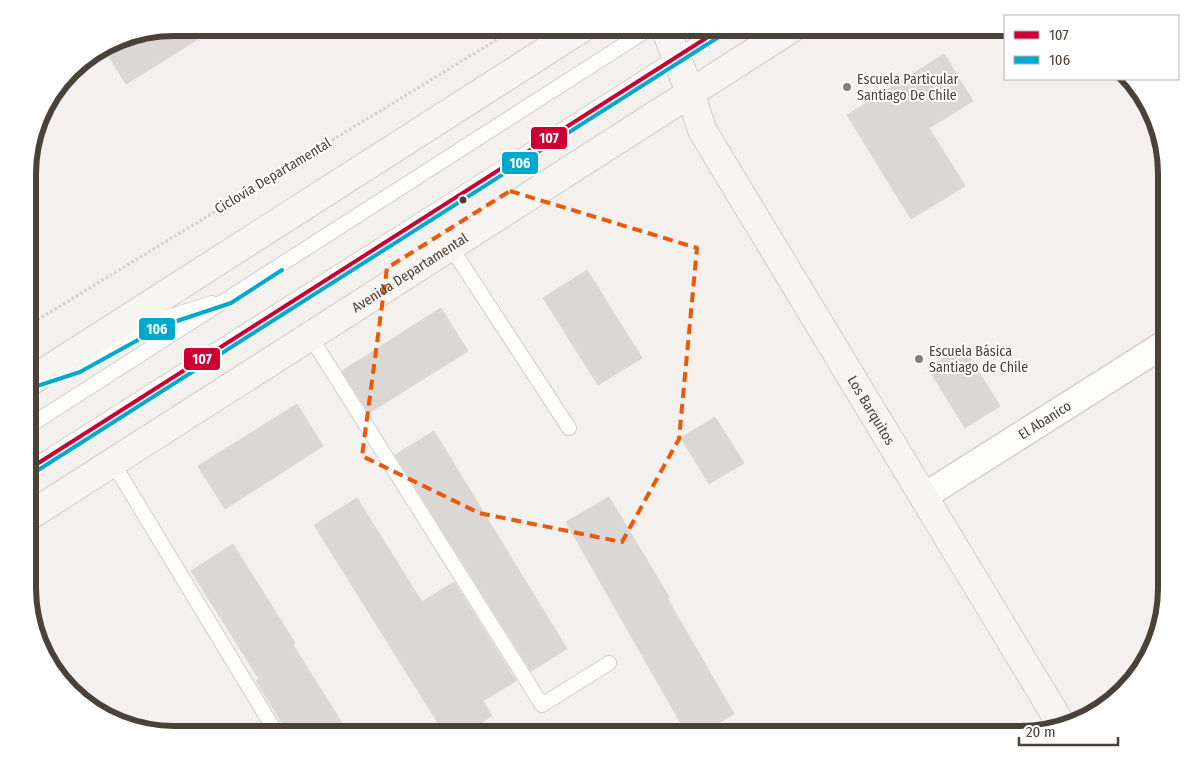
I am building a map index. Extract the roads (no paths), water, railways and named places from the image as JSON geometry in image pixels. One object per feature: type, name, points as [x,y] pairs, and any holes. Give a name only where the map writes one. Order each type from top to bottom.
[{"type":"main road","points":[[36,377],[569,36]]},
{"type":"main road","name":"Los Barquitos","points":[[668,36],[690,92],[702,130],[1059,720]]},
{"type":"main road","name":"Avenida Departamental","points":[[36,512],[779,36]]},
{"type":"street","name":"El Abanico","points":[[923,497],[1157,349]]},
{"type":"lane","points":[[36,421],[637,36]]},
{"type":"lane","points":[[36,466],[709,36]]},
{"type":"lane","points":[[450,246],[569,428]]},
{"type":"lane","points":[[36,379],[76,366],[162,319],[229,297]]},
{"type":"lane","points":[[310,336],[542,705],[610,663]]},
{"type":"lane","points":[[113,463],[272,726]]},
{"type":"place","name":"Escuela Particular Santiago De Chile","points":[[847,87]]},
{"type":"place","name":"Escuela Básica Santiago de Chile","points":[[919,359]]}]
